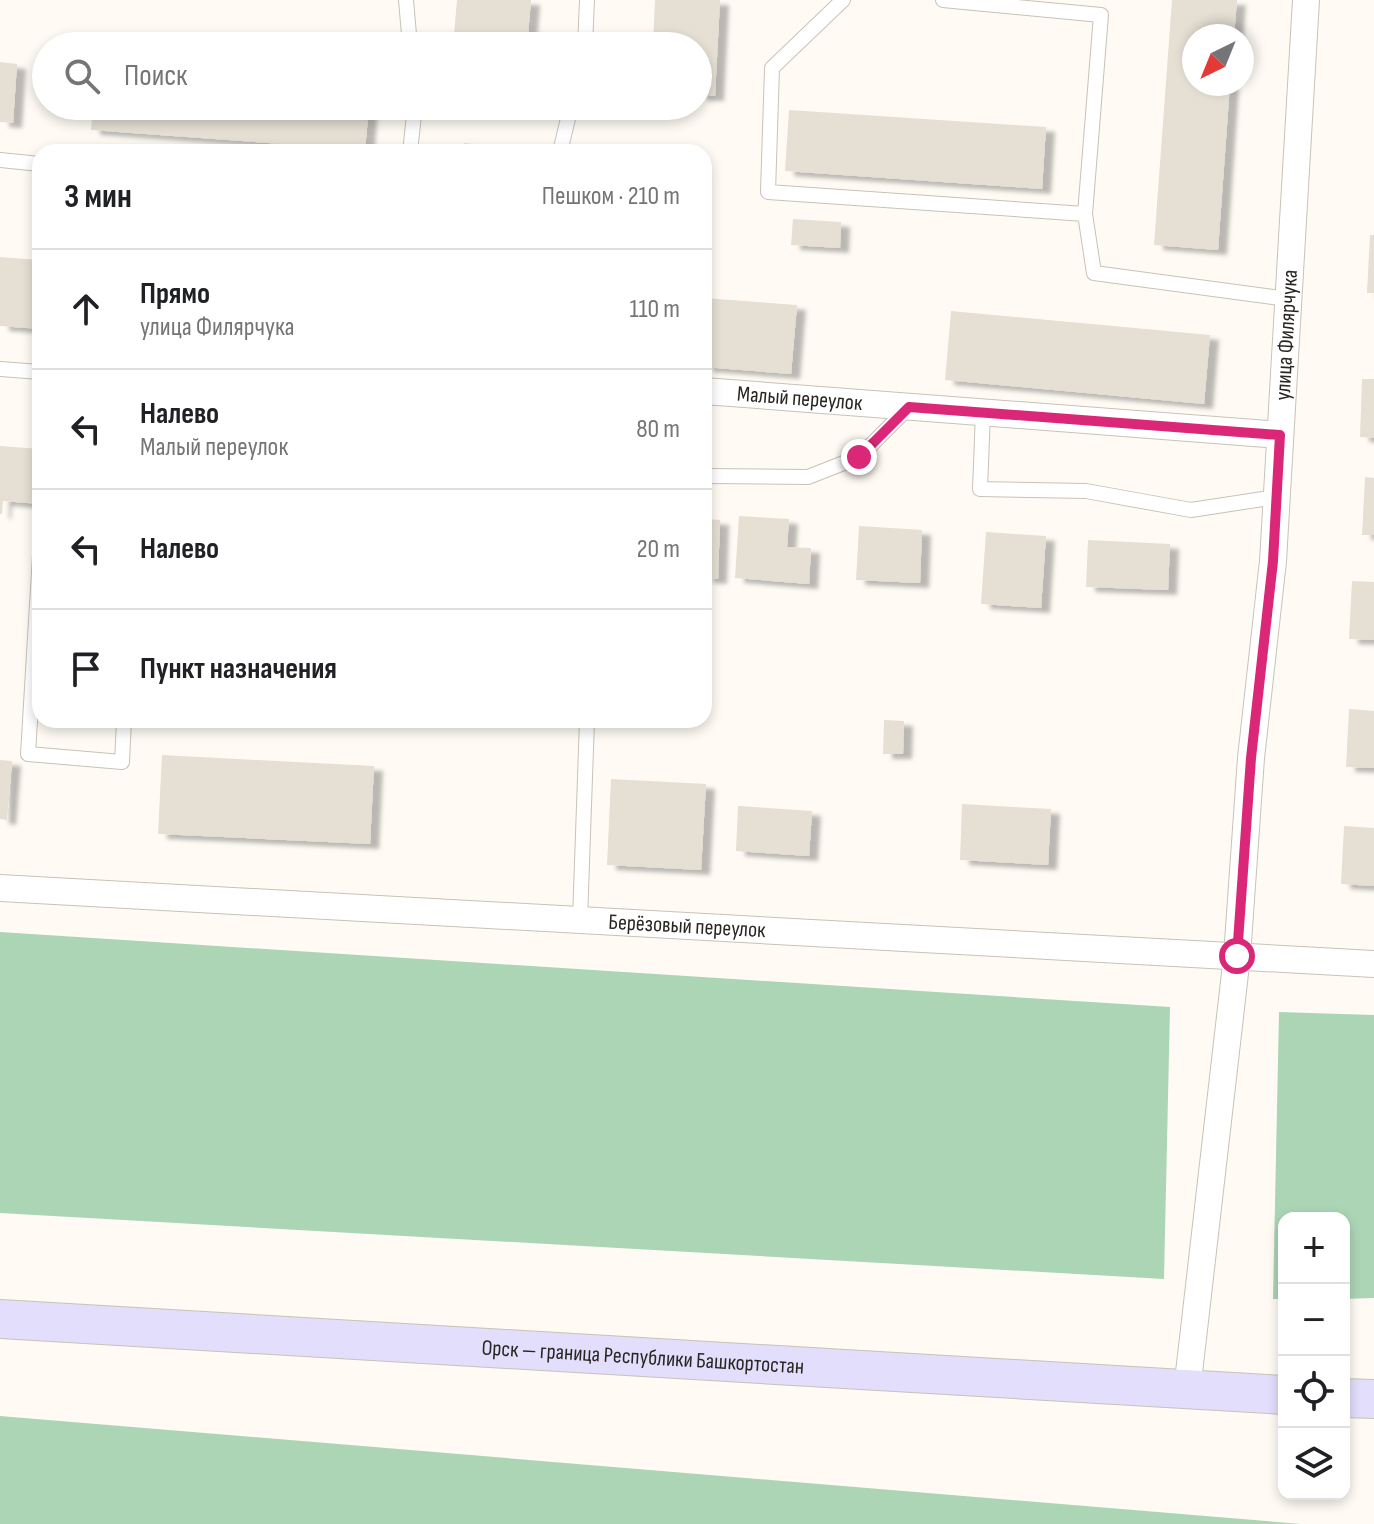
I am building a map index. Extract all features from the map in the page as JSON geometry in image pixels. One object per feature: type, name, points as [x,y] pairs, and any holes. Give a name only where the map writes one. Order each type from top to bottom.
[{"type":"main road","name":"Орск — граница Республики Башкортостан","points":[[0,1319],[1278,1395]]},
{"type":"main road","points":[[1350,1398],[1374,1399]]},
{"type":"street","name":"улица Филярчука","points":[[1187,1390],[1237,956],[1251,758],[1273,561],[1306,0]]},
{"type":"street","name":"Малый переулок","points":[[712,392],[1280,435]]},
{"type":"street","name":"Берёзовый переулок","points":[[0,888],[1374,964]]},
{"type":"lane","points":[[406,0],[409,32]]},
{"type":"lane","points":[[586,32],[587,0]]},
{"type":"lane","points":[[843,0],[772,68],[768,192],[1085,214]]},
{"type":"lane","points":[[943,0],[1101,15],[1085,214],[1094,273],[1288,299]]},
{"type":"lane","points":[[411,144],[413,120]]},
{"type":"lane","points":[[562,144],[567,120]]},
{"type":"lane","points":[[0,160],[32,163]]},
{"type":"lane","points":[[0,369],[32,371]]},
{"type":"lane","points":[[712,476],[808,477],[859,457],[909,407]]},
{"type":"lane","points":[[983,413],[980,489],[1086,491],[1191,510],[1276,497]]},
{"type":"lane","points":[[32,688],[28,754],[122,762],[124,728]]},
{"type":"lane","points":[[580,920],[587,728]]},
{"type":"green space","points":[[0,932],[1170,1007],[1164,1279],[0,1213]]},
{"type":"green space","points":[[1279,1012],[1374,1015],[1374,1298],[1350,1299],[1350,1212],[1278,1212],[1278,1299],[1273,1299]]},
{"type":"green space","points":[[0,1416],[1301,1524],[0,1524]]},
{"type":"building","points":[[457,0],[531,0],[528,32],[454,32]]},
{"type":"building","points":[[655,0],[720,0],[715,96],[712,96],[712,32],[654,32]]},
{"type":"building","points":[[1172,0],[1237,0],[1235,24],[1182,24],[1182,96],[1229,96],[1218,250],[1154,245]]},
{"type":"building","points":[[0,62],[17,64],[13,123],[0,122]]},
{"type":"building","points":[[789,110],[1046,127],[1042,189],[785,171]]},
{"type":"building","points":[[92,120],[368,120],[366,144],[283,144],[91,130]]},
{"type":"building","points":[[793,219],[841,222],[840,248],[791,245]]},
{"type":"building","points":[[1370,235],[1374,235],[1374,293],[1367,293]]},
{"type":"building","points":[[0,257],[32,259],[32,328],[0,326]]},
{"type":"building","points":[[712,299],[797,305],[791,374],[712,368]]},
{"type":"building","points":[[951,311],[1210,335],[1204,404],[945,380]]},
{"type":"building","points":[[1362,379],[1374,379],[1374,438],[1360,437]]},
{"type":"building","points":[[0,446],[32,448],[32,503],[3,501],[0,514]]},
{"type":"building","points":[[1365,477],[1374,478],[1374,535],[1362,535]]},
{"type":"building","points":[[739,516],[789,519],[787,547],[811,548],[809,584],[735,578]]},
{"type":"building","points":[[712,520],[720,520],[718,579],[712,579]]},
{"type":"building","points":[[859,526],[922,530],[920,583],[856,580]]},
{"type":"building","points":[[986,532],[1046,536],[1041,608],[981,604]]},
{"type":"building","points":[[1088,540],[1170,544],[1168,590],[1086,587]]},
{"type":"building","points":[[1352,581],[1374,582],[1374,640],[1349,639]]},
{"type":"building","points":[[1349,709],[1374,711],[1374,768],[1346,767]]},
{"type":"building","points":[[884,720],[904,721],[903,754],[883,754]]},
{"type":"building","points":[[162,755],[374,766],[370,844],[158,834]]},
{"type":"building","points":[[0,760],[12,761],[7,820],[0,819]]},
{"type":"building","points":[[611,779],[706,784],[701,870],[607,865]]},
{"type":"building","points":[[962,804],[1051,809],[1048,865],[960,860]]},
{"type":"building","points":[[738,806],[812,811],[809,856],[736,851]]},
{"type":"building","points":[[1344,826],[1374,828],[1374,886],[1341,884]]},
{"type":"route","points":[[859,457],[909,407],[1280,435],[1273,561],[1251,758],[1237,956]]}]
